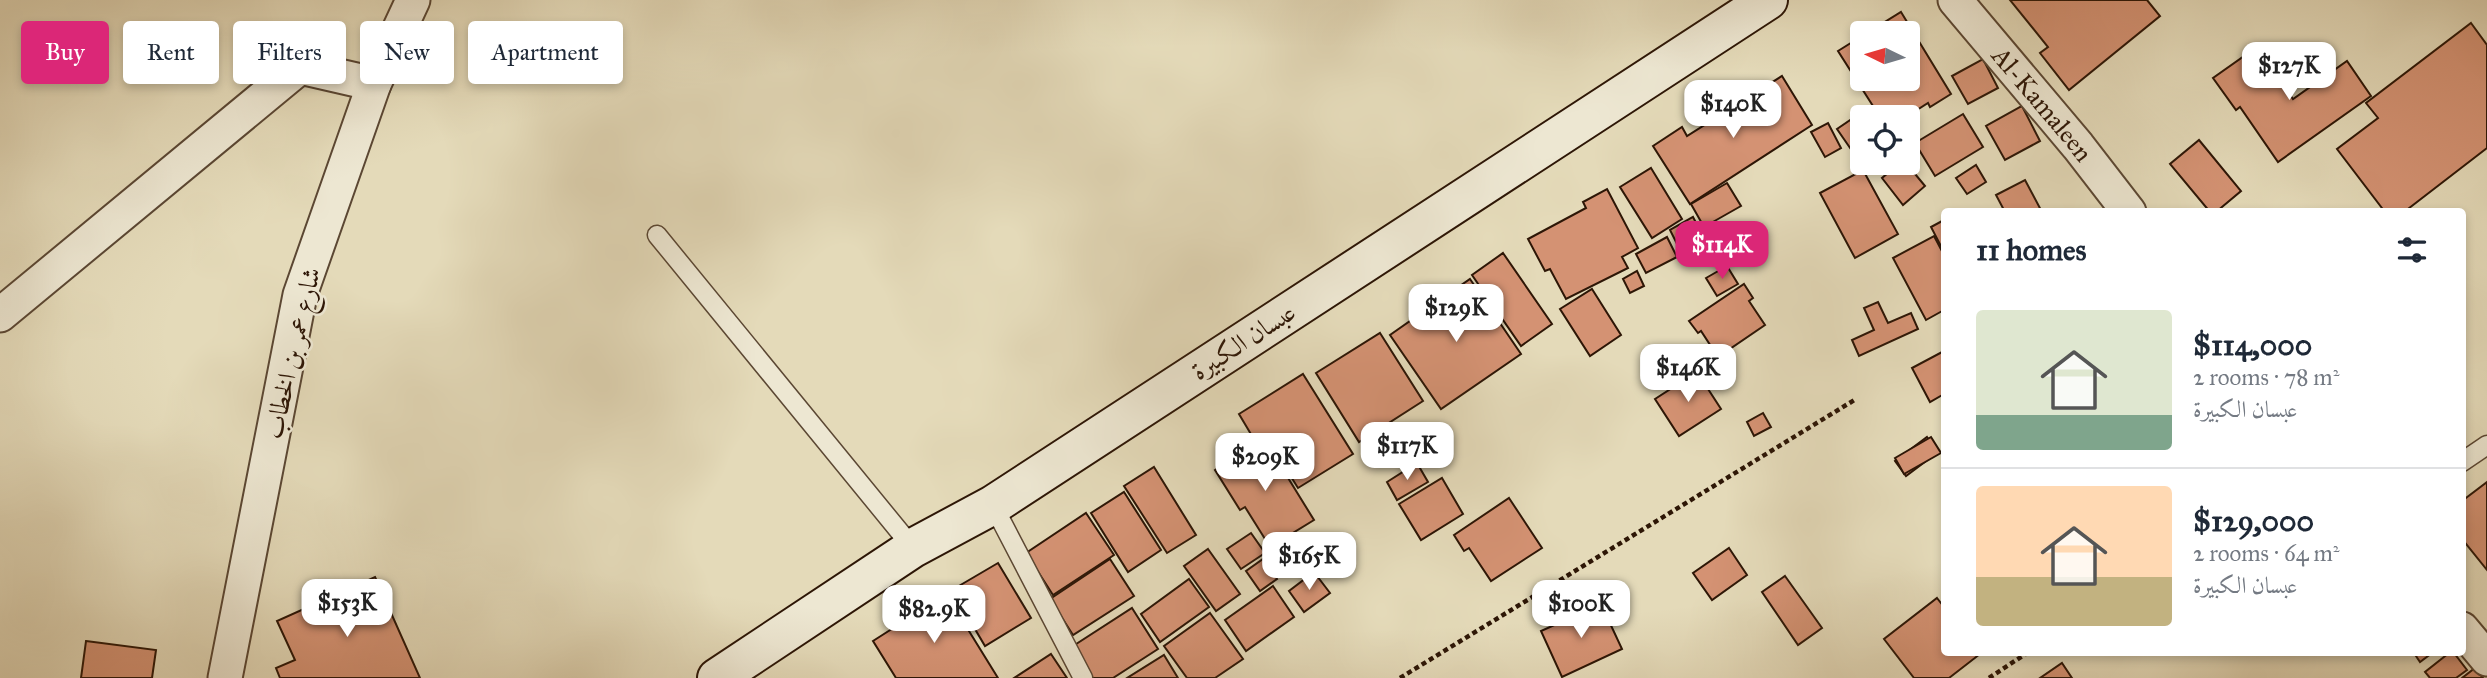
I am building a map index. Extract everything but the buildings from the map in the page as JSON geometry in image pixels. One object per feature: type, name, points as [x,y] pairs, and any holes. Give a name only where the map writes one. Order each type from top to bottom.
[{"type":"main road","name":"عبسان الكبيرة","points":[[717,678],[913,548],[993,506],[1768,0]]},
{"type":"street","name":"شارع عمر بن الخطاب","points":[[403,21],[413,0]]},
{"type":"street","name":"Al-Kamaleen","points":[[1955,0],[2078,146],[2126,208]]},
{"type":"street","points":[[0,315],[300,67],[360,80]]},
{"type":"street","name":"شارع عمر بن الخطاب","points":[[225,678],[300,295],[374,84]]},
{"type":"street","points":[[2466,634],[2487,659]]},
{"type":"lane","points":[[657,235],[913,548]]},
{"type":"lane","points":[[2466,459],[2487,445]]},
{"type":"lane","points":[[993,506],[1083,678]]},
{"type":"path","points":[[1400,678],[1856,399]]},
{"type":"path","points":[[1989,678],[2022,656]]}]
